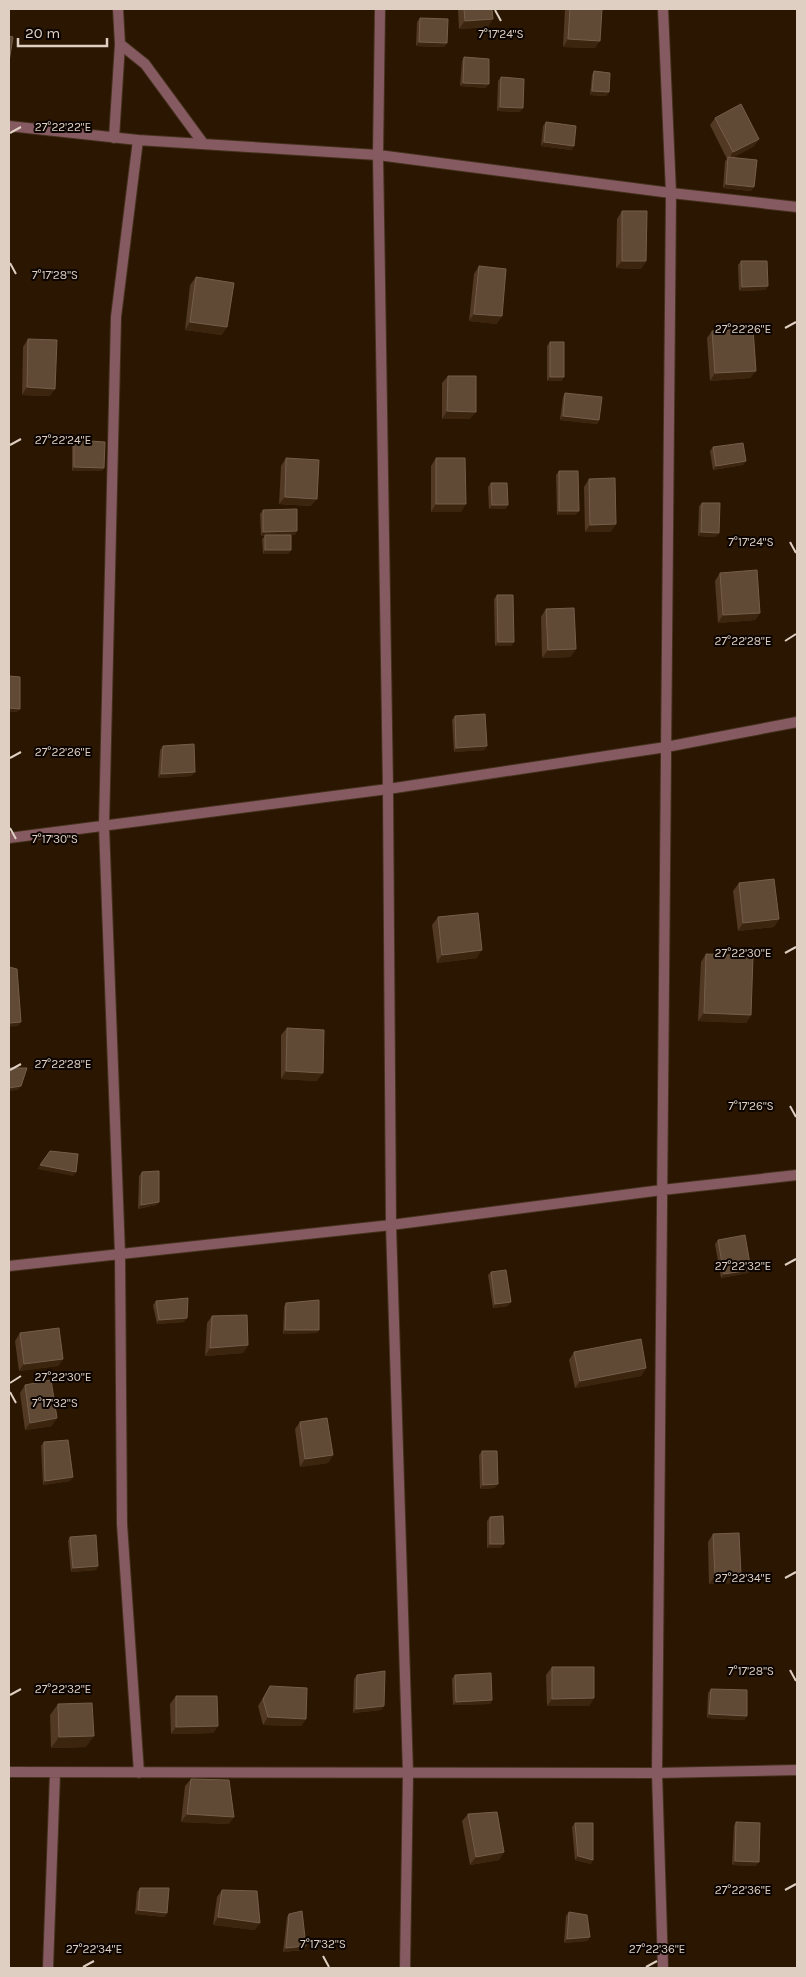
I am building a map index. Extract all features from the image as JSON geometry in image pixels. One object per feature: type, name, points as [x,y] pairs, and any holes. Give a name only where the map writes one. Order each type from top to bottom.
[{"type":"street","points":[[114,138],[120,44],[118,9]]},
{"type":"street","points":[[380,9],[378,154],[388,789],[391,1226],[408,1773],[405,1968]]},
{"type":"street","points":[[663,9],[672,193],[657,1773],[663,1968]]},
{"type":"street","points":[[120,44],[146,64],[203,143]]},
{"type":"street","points":[[9,126],[138,140],[378,154],[672,193],[797,207]]},
{"type":"street","points":[[138,140],[116,317],[104,826],[120,1254],[122,1524],[139,1773]]},
{"type":"street","points":[[9,838],[388,789],[666,747],[797,722]]},
{"type":"street","points":[[9,1266],[391,1226],[662,1190],[797,1175]]},
{"type":"street","points":[[9,1772],[657,1773],[797,1770]]},
{"type":"street","points":[[48,1968],[55,1773]]},
{"type":"building","points":[[464,9],[492,9],[493,19],[465,21]]},
{"type":"building","points":[[570,9],[602,9],[600,41],[568,39]]},
{"type":"building","points":[[420,18],[448,19],[447,43],[419,42]]},
{"type":"building","points":[[9,36],[13,37],[9,62]]},
{"type":"building","points":[[464,57],[489,59],[489,84],[463,83]]},
{"type":"building","points":[[594,71],[610,73],[609,92],[592,91]]},
{"type":"building","points":[[501,77],[524,79],[523,108],[500,107]]},
{"type":"building","points":[[741,104],[759,139],[733,152],[715,118]]},
{"type":"building","points":[[546,122],[576,126],[574,146],[544,142]]},
{"type":"building","points":[[728,157],[757,160],[754,187],[726,184]]},
{"type":"building","points":[[622,211],[647,211],[646,261],[622,261]]},
{"type":"building","points":[[741,261],[767,261],[768,286],[742,287]]},
{"type":"building","points":[[479,266],[506,269],[502,316],[474,314]]},
{"type":"building","points":[[196,277],[234,283],[227,327],[190,322]]},
{"type":"building","points":[[753,329],[756,371],[715,373],[712,331]]},
{"type":"building","points":[[28,339],[57,340],[55,389],[27,387]]},
{"type":"building","points":[[550,342],[564,342],[564,377],[550,377]]},
{"type":"building","points":[[448,376],[476,376],[476,412],[447,411]]},
{"type":"building","points":[[565,393],[602,397],[599,420],[563,416]]},
{"type":"building","points":[[74,440],[105,442],[104,468],[74,467]]},
{"type":"building","points":[[743,443],[746,461],[716,466],[713,447]]},
{"type":"building","points":[[286,458],[319,460],[317,499],[285,497]]},
{"type":"building","points":[[436,458],[465,458],[466,504],[436,504]]},
{"type":"building","points":[[559,471],[578,471],[579,511],[559,511]]},
{"type":"building","points":[[615,478],[616,524],[590,525],[589,479]]},
{"type":"building","points":[[491,483],[507,483],[508,505],[492,505]]},
{"type":"building","points":[[702,503],[720,503],[719,533],[701,532]]},
{"type":"building","points":[[297,509],[297,531],[263,532],[263,510]]},
{"type":"building","points":[[265,535],[291,535],[291,550],[265,550]]},
{"type":"building","points":[[757,570],[760,613],[723,615],[720,573]]},
{"type":"building","points":[[497,595],[513,595],[514,642],[498,642]]},
{"type":"building","points":[[574,608],[576,649],[548,650],[546,609]]},
{"type":"building","points":[[9,676],[20,677],[20,709],[9,708]]},
{"type":"building","points":[[485,714],[487,746],[456,748],[455,716]]},
{"type":"building","points":[[194,744],[195,772],[161,774],[163,746]]},
{"type":"building","points":[[774,879],[779,919],[743,923],[739,883]]},
{"type":"building","points":[[478,913],[482,950],[442,955],[438,917]]},
{"type":"building","points":[[706,954],[753,956],[751,1015],[704,1013]]},
{"type":"building","points":[[9,967],[17,969],[21,1022],[9,1023]]},
{"type":"building","points":[[287,1028],[324,1030],[323,1073],[286,1071]]},
{"type":"building","points":[[9,1068],[27,1068],[21,1086],[9,1088]]},
{"type":"building","points":[[50,1151],[78,1154],[76,1172],[40,1165]]},
{"type":"building","points":[[159,1171],[159,1202],[141,1205],[142,1172]]},
{"type":"building","points":[[745,1235],[751,1270],[724,1274],[718,1240]]},
{"type":"building","points":[[506,1270],[511,1302],[495,1304],[491,1272]]},
{"type":"building","points":[[188,1298],[187,1318],[159,1320],[156,1301]]},
{"type":"building","points":[[319,1300],[319,1330],[285,1330],[286,1303]]},
{"type":"building","points":[[247,1315],[248,1345],[210,1348],[212,1316]]},
{"type":"building","points":[[59,1328],[63,1359],[24,1364],[20,1333]]},
{"type":"building","points":[[641,1339],[646,1368],[580,1381],[574,1352]]},
{"type":"building","points":[[51,1380],[57,1418],[30,1423],[25,1385]]},
{"type":"building","points":[[327,1418],[333,1455],[305,1459],[300,1422]]},
{"type":"building","points":[[68,1440],[73,1477],[45,1481],[44,1442]]},
{"type":"building","points":[[482,1451],[497,1451],[498,1484],[483,1485]]},
{"type":"building","points":[[503,1516],[504,1544],[490,1544],[490,1517]]},
{"type":"building","points":[[739,1533],[741,1575],[715,1576],[713,1534]]},
{"type":"building","points":[[96,1535],[98,1566],[73,1568],[70,1537]]},
{"type":"building","points":[[552,1667],[594,1667],[594,1698],[552,1699]]},
{"type":"building","points":[[385,1671],[384,1706],[356,1709],[357,1675]]},
{"type":"building","points":[[491,1673],[492,1700],[456,1702],[455,1675]]},
{"type":"building","points":[[270,1686],[307,1688],[306,1719],[268,1717],[263,1699]]},
{"type":"building","points":[[711,1689],[747,1690],[747,1716],[709,1714]]},
{"type":"building","points":[[176,1696],[217,1696],[218,1726],[176,1727]]},
{"type":"building","points":[[92,1703],[94,1736],[59,1737],[58,1704]]},
{"type":"building","points":[[191,1779],[229,1780],[234,1817],[187,1814]]},
{"type":"building","points":[[497,1812],[504,1852],[476,1857],[468,1814]]},
{"type":"building","points":[[736,1822],[760,1823],[759,1862],[735,1861]]},
{"type":"building","points":[[575,1823],[593,1823],[593,1860],[578,1856]]},
{"type":"building","points":[[140,1888],[169,1888],[167,1913],[138,1910]]},
{"type":"building","points":[[222,1890],[257,1891],[260,1923],[218,1917]]},
{"type":"building","points":[[302,1911],[306,1946],[286,1948],[289,1914]]},
{"type":"building","points":[[569,1912],[587,1915],[590,1937],[567,1939]]}]
